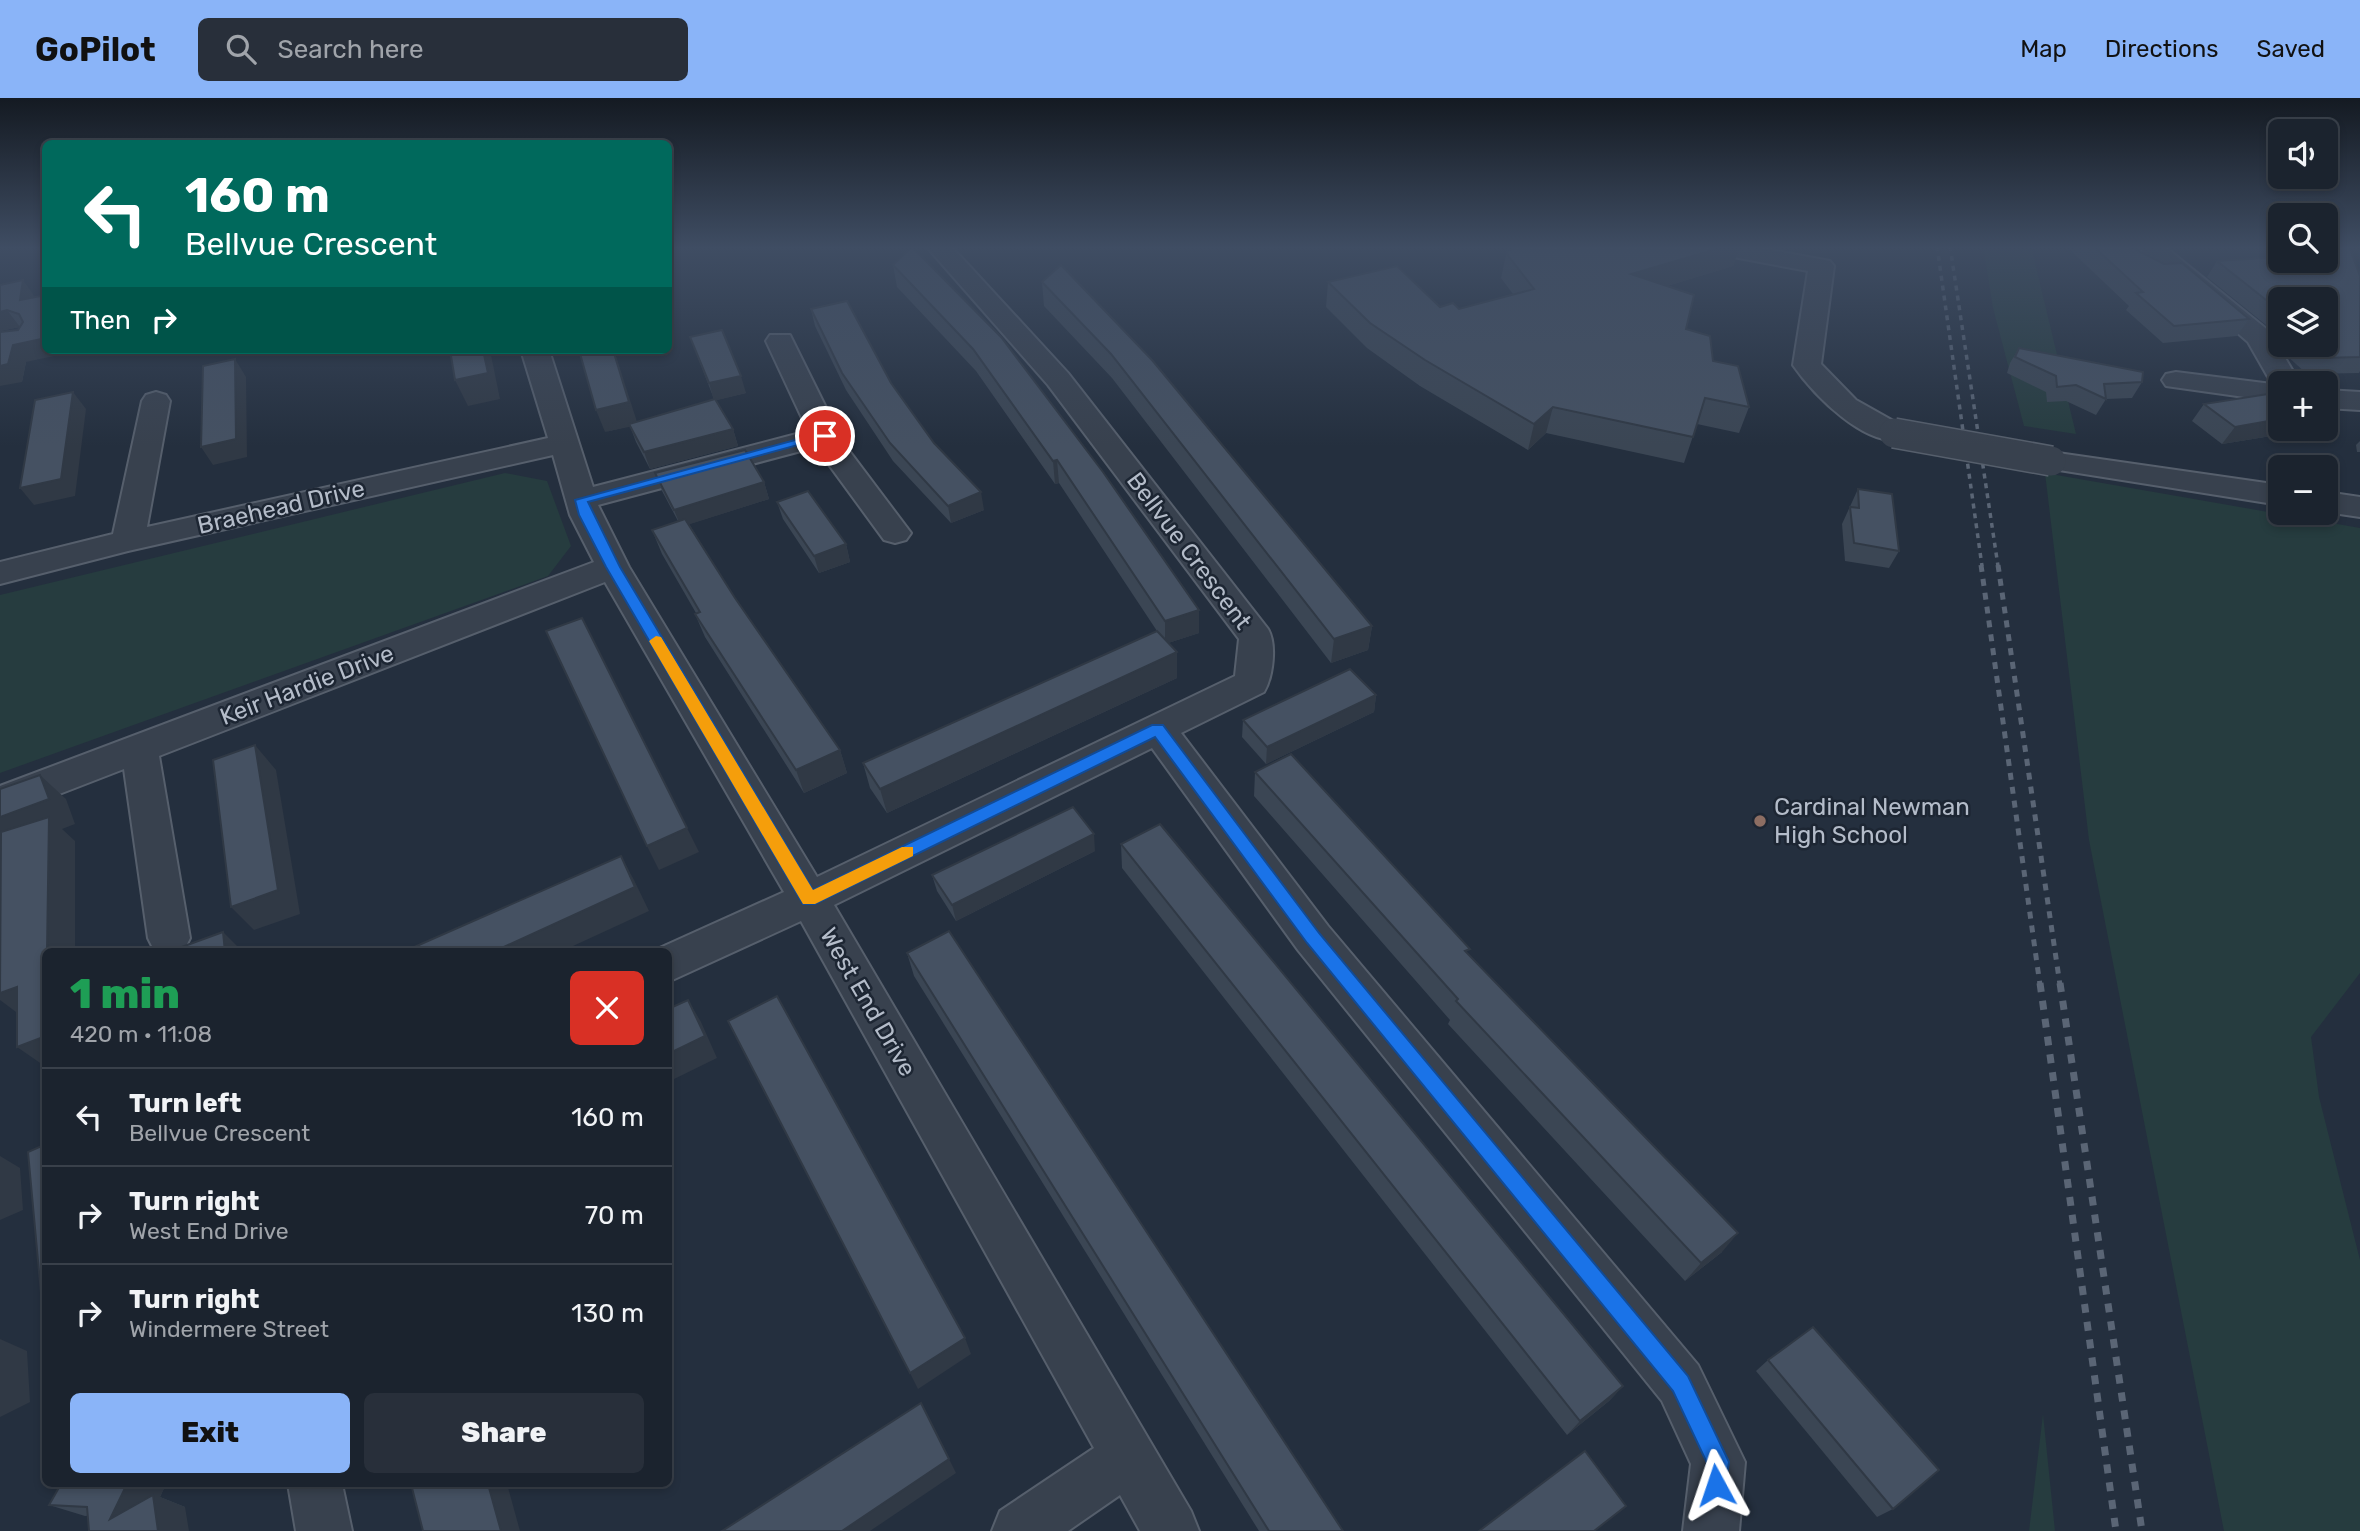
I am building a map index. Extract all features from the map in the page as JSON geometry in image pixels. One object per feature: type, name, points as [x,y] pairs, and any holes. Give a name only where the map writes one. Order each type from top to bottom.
[{"type":"street","name":"Bellvue Crescent","points":[[672,962],[809,899],[1252,683],[1256,637],[1058,379],[998,313]]},
{"type":"street","points":[[1814,313],[1807,365],[1823,386],[1850,412],[1894,433],[2051,461],[2268,493]]},
{"type":"street","points":[[2230,313],[2259,337],[2279,371]]},
{"type":"street","points":[[780,341],[825,436],[895,533]]},
{"type":"street","name":"West End Drive","points":[[536,354],[586,515],[613,567],[809,899],[1171,1531]]},
{"type":"street","points":[[2176,380],[2268,392]]},
{"type":"street","points":[[2338,400],[2360,401]]},
{"type":"street","points":[[128,541],[156,401]]},
{"type":"street","points":[[581,500],[825,436]]},
{"type":"street","name":"Braehead Drive","points":[[0,573],[128,541],[563,444]]},
{"type":"street","points":[[2338,504],[2360,507]]},
{"type":"street","name":"Keir Hardie Drive","points":[[0,802],[613,567]]},
{"type":"street","points":[[1158,729],[1313,938],[1680,1383],[1718,1462],[1711,1531]]},
{"type":"street","points":[[140,750],[169,937]]},
{"type":"street","points":[[1020,1531],[1128,1457]]},
{"type":"street","points":[[316,1487],[324,1531]]},
{"type":"green space","points":[[1994,313],[2047,313],[2076,434],[2024,426]]},
{"type":"green space","points":[[505,473],[547,481],[571,546],[548,576],[0,773],[0,595]]},
{"type":"green space","points":[[2045,473],[2268,512],[2268,525],[2338,524],[2360,528],[2360,973],[2311,1037],[2319,1097],[2360,1260],[2360,1531],[2224,1531],[2089,840]]},
{"type":"green space","points":[[2043,1414],[2055,1531],[2029,1531]]},
{"type":"building","points":[[16,313],[42,313],[42,339],[13,345],[8,364],[0,366],[0,332],[18,330],[23,322]]},
{"type":"building","points":[[813,313],[853,313],[891,383],[934,443],[981,492],[948,506],[890,443],[842,373]]},
{"type":"building","points":[[939,313],[977,313],[1001,337],[1103,472],[1199,610],[1165,621],[1057,460],[1053,461],[973,349]]},
{"type":"building","points":[[1072,313],[1107,313],[1152,360],[1372,626],[1334,639],[1111,354]]},
{"type":"building","points":[[1360,313],[1690,313],[1686,329],[1710,336],[1713,361],[1738,366],[1749,407],[1705,398],[1693,437],[1553,407],[1534,424],[1425,360],[1370,323]]},
{"type":"building","points":[[2159,313],[2242,313],[2249,319],[2174,326]]},
{"type":"building","points":[[2338,313],[2360,313],[2360,357],[2320,358],[2338,357]]},
{"type":"building","points":[[722,330],[741,376],[709,383],[690,337]]},
{"type":"building","points":[[2019,348],[2143,372],[2142,382],[2104,384],[2106,399],[2076,385],[2057,387],[2056,376],[2015,357]]},
{"type":"building","points":[[451,354],[484,354],[488,373],[455,380]]},
{"type":"building","points":[[580,354],[614,354],[629,402],[596,410]]},
{"type":"building","points":[[235,359],[236,439],[201,447],[203,366]]},
{"type":"building","points":[[73,392],[61,479],[20,488],[35,400]]},
{"type":"building","points":[[2268,394],[2268,421],[2235,427],[2204,404]]},
{"type":"building","points":[[715,399],[733,429],[644,452],[629,424]]},
{"type":"building","points":[[745,450],[764,482],[674,510],[655,473]]},
{"type":"building","points":[[1858,489],[1892,494],[1899,551],[1854,543],[1850,507],[1859,508]]},
{"type":"building","points":[[808,491],[846,544],[814,556],[777,502]]},
{"type":"building","points":[[685,519],[735,598],[840,750],[796,770],[695,614],[700,612],[652,530]]},
{"type":"building","points":[[582,618],[687,828],[647,846],[546,631]]},
{"type":"building","points":[[1157,631],[1177,652],[880,789],[863,763]]},
{"type":"building","points":[[1350,669],[1376,695],[1267,747],[1243,720]]},
{"type":"building","points":[[255,745],[278,890],[231,907],[213,760]]},
{"type":"building","points":[[1291,754],[1470,949],[1465,951],[1738,1233],[1701,1263],[1456,1001],[1458,999],[1255,772]]},
{"type":"building","points":[[40,775],[49,799],[0,817],[0,789]]},
{"type":"building","points":[[1073,807],[1094,834],[952,905],[932,875]]},
{"type":"building","points":[[49,817],[47,948],[42,948],[42,1038],[17,1047],[17,987],[0,993],[1,832]]},
{"type":"building","points":[[1160,824],[1623,1386],[1580,1421],[1121,844]]},
{"type":"building","points":[[621,856],[635,887],[502,948],[412,948]]},
{"type":"building","points":[[949,931],[1343,1531],[1269,1531],[907,953]]},
{"type":"building","points":[[223,932],[225,948],[179,948]]},
{"type":"building","points":[[777,996],[965,1338],[910,1373],[728,1021]]},
{"type":"building","points":[[688,1000],[705,1036],[672,1052],[672,1007]]},
{"type":"building","points":[[42,1146],[42,1304],[28,1152]]},
{"type":"building","points":[[1813,1327],[1939,1470],[1893,1509],[1768,1360]]},
{"type":"building","points":[[921,1403],[949,1459],[842,1531],[722,1531]]},
{"type":"building","points":[[1585,1451],[1626,1506],[1594,1531],[1479,1531]]},
{"type":"building","points":[[59,1487],[126,1487],[110,1519],[153,1495],[158,1531],[89,1531],[87,1507],[49,1505]]},
{"type":"building","points":[[412,1487],[489,1487],[501,1531],[423,1531]]},
{"type":"railway","points":[[1946,313],[1982,566]]},
{"type":"railway","points":[[1960,313],[1998,566]]},
{"type":"railway","points":[[1981,565],[2040,985]]},
{"type":"railway","points":[[1998,565],[2060,985]]},
{"type":"railway","points":[[2040,983],[2116,1531]]},
{"type":"railway","points":[[2060,983],[2142,1531]]},
{"type":"slow traffic","points":[[656,641],[809,899],[908,851]]},
{"type":"place","name":"Cardinal Newman High School","points":[[1760,821]]},
{"type":"route","points":[[825,436],[581,500],[613,567],[809,899],[1158,729],[1313,938],[1680,1383],[1718,1462],[1716,1485]]}]
